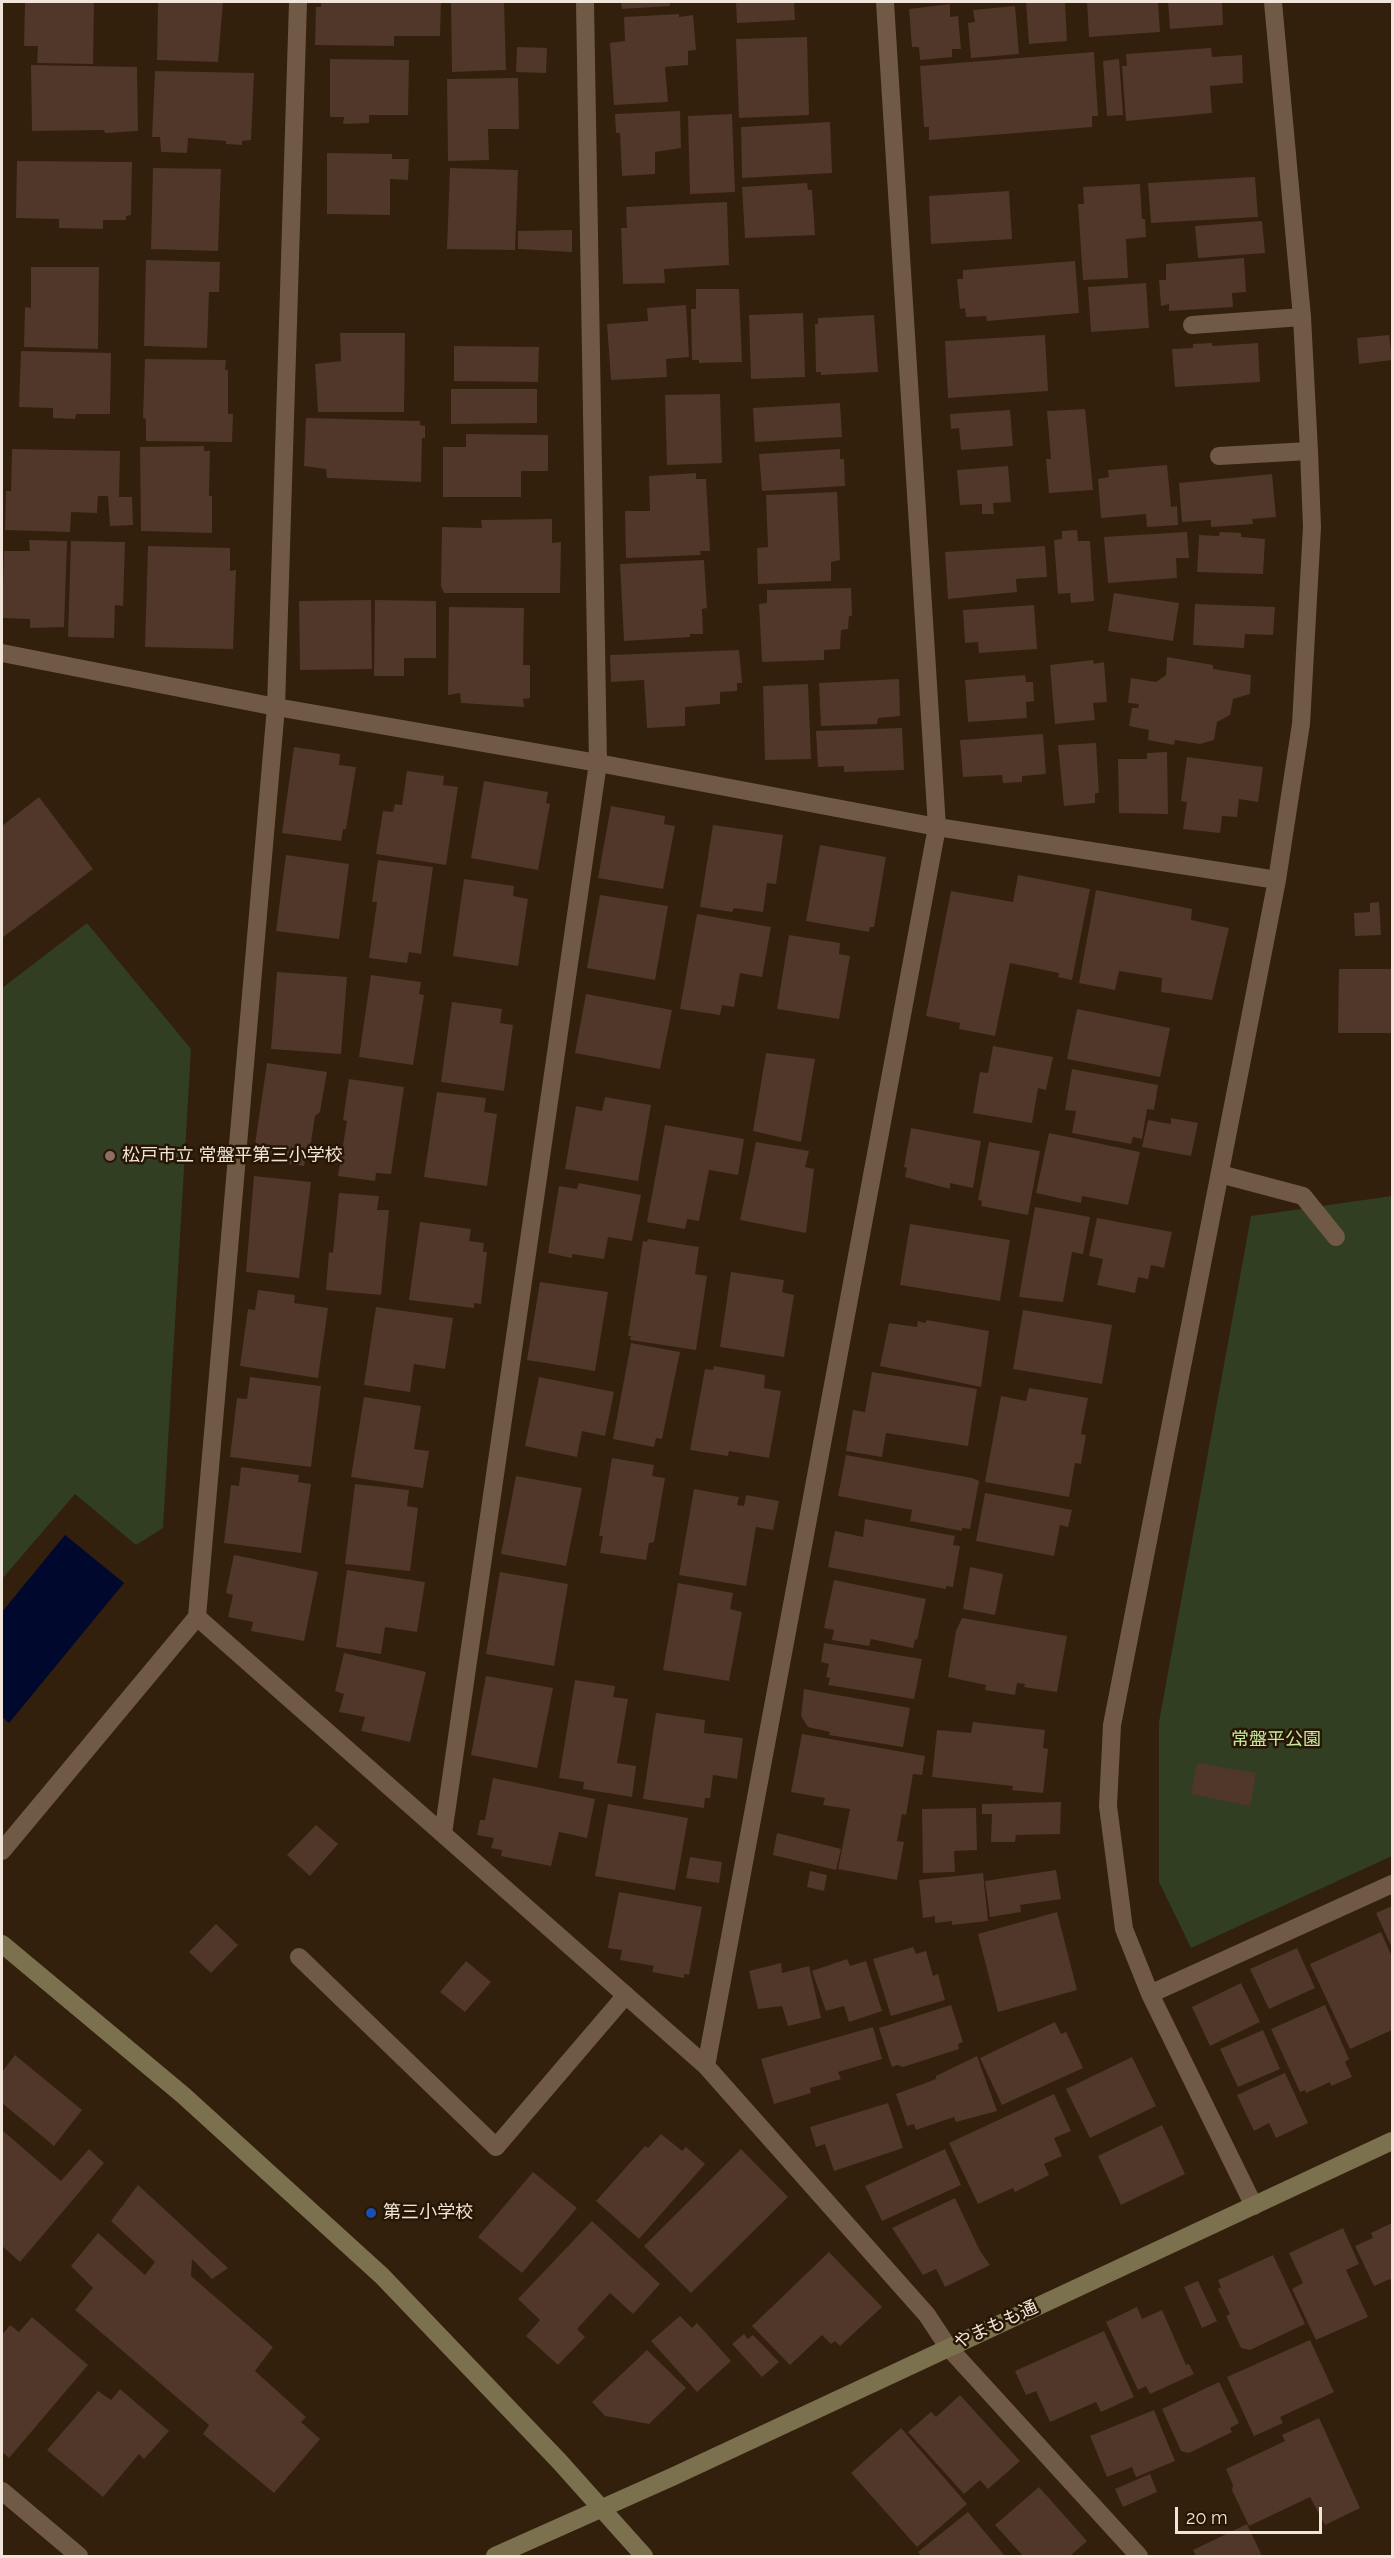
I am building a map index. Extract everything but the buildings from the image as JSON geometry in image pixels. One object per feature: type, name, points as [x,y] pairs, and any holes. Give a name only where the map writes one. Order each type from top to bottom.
[{"type":"street","points":[[2,1851],[197,1617],[276,707],[298,2]]},
{"type":"street","points":[[442,1834],[598,764],[585,2]]},
{"type":"street","points":[[706,2066],[937,827],[885,2]]},
{"type":"street","points":[[1254,2206],[1150,1994],[1124,1929],[1108,1806],[1112,1725],[1277,880],[1301,724],[1312,527],[1302,317],[1273,2]]},
{"type":"street","points":[[1192,325],[1302,317]]},
{"type":"street","points":[[1219,456],[1309,451]]},
{"type":"street","points":[[2,653],[276,707],[937,827],[1277,880]]},
{"type":"street","points":[[1220,1174],[1303,1196],[1336,1237]]},
{"type":"street","points":[[197,1617],[706,2066],[927,2315],[948,2347],[1139,2556]]},
{"type":"street","points":[[1150,1994],[1392,1884]]},
{"type":"street","points":[[2,1944],[183,2095],[382,2276],[559,2461],[644,2556]]},
{"type":"street","points":[[299,1957],[496,2147],[626,1995]]},
{"type":"street","name":"やまもも通","points":[[495,2556],[672,2477],[1392,2141]]},
{"type":"street","points":[[2,2491],[78,2556]]},
{"type":"green space","points":[[87,923],[191,1049],[163,1528],[136,1545],[75,1494],[2,1579],[2,988]]},
{"type":"green space","name":"常盤平公園","points":[[1392,1196],[1392,1856],[1191,1948],[1159,1882],[1159,1722],[1251,1216]]},
{"type":"water","points":[[65,1535],[124,1583],[9,1723],[2,1717],[2,1612]]},
{"type":"place","name":"松戸市立 常盤平第三小学校","points":[[110,1156]]},
{"type":"place","name":"第三小学校","points":[[371,2213]]}]
